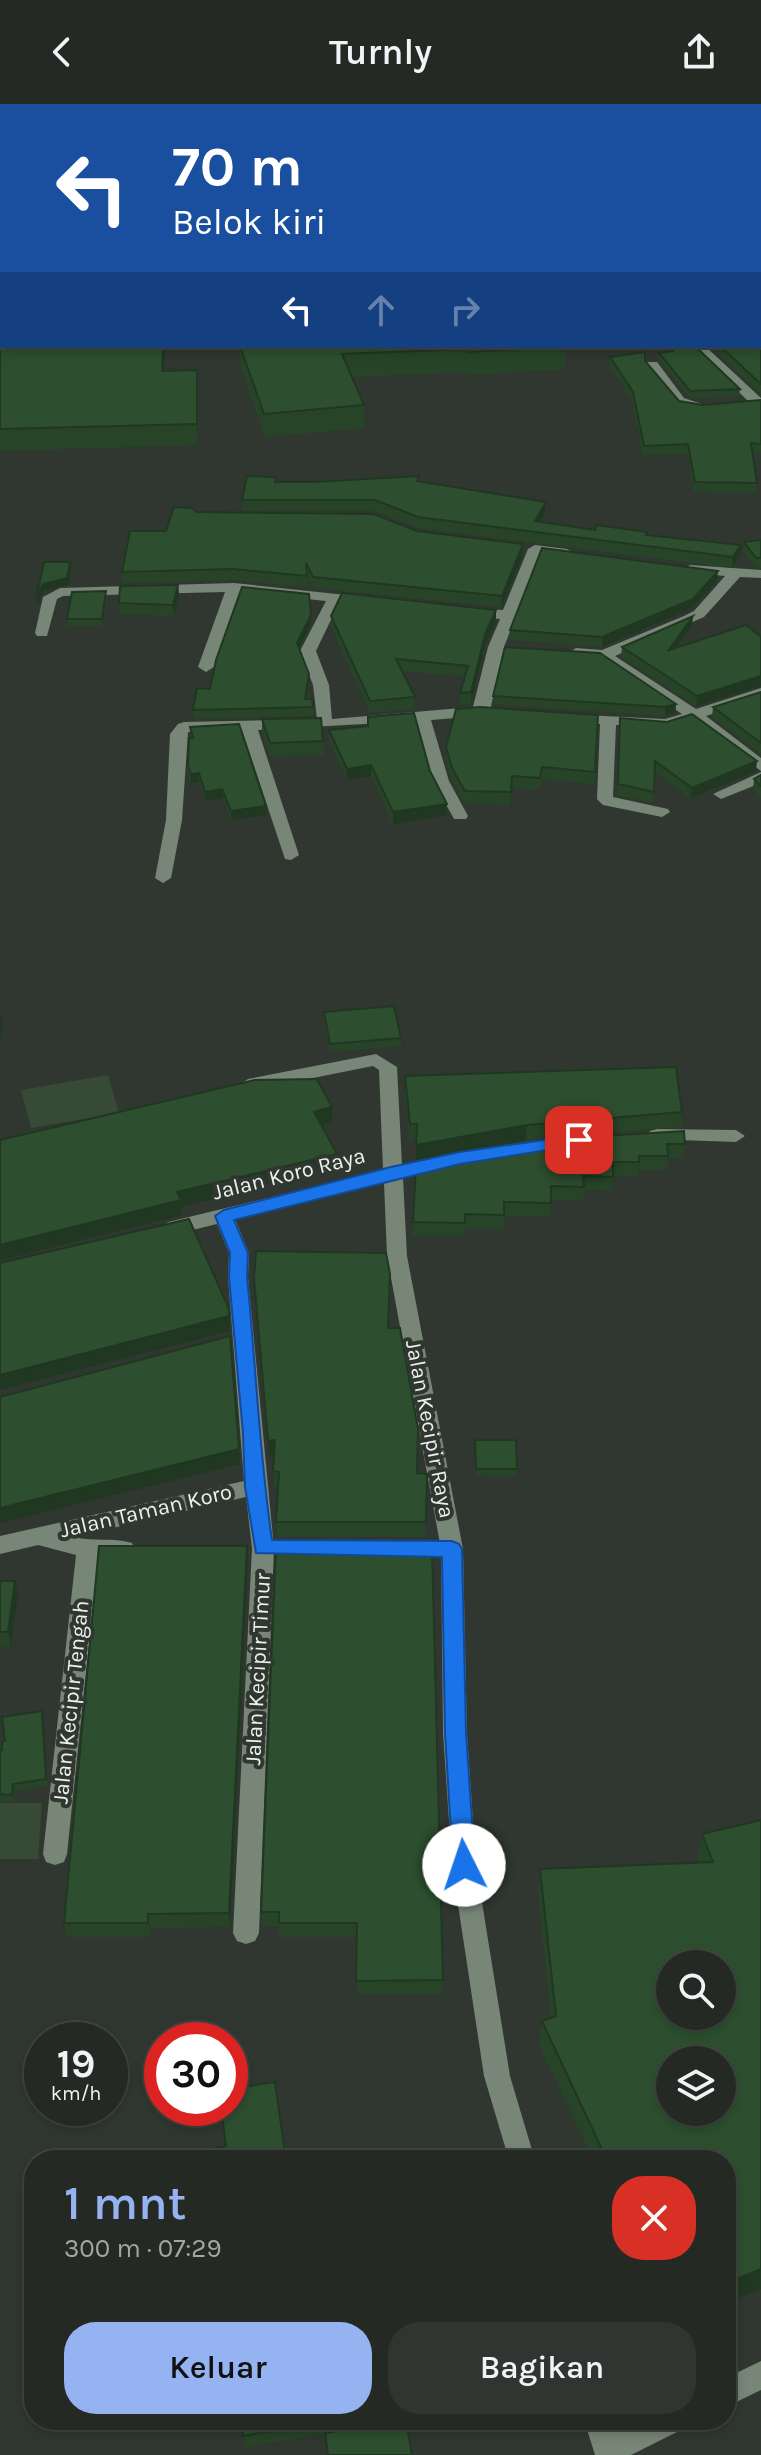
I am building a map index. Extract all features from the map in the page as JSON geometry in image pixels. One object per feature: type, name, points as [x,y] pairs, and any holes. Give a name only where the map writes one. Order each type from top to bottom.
[{"type":"street","points":[[700,348],[753,402]]},
{"type":"street","points":[[652,365],[679,401],[691,406],[715,405]]},
{"type":"street","points":[[163,878],[174,820],[174,782],[180,730],[194,725],[325,724],[488,711],[504,648],[508,615],[527,548],[580,555]]},
{"type":"street","points":[[670,567],[734,575],[761,574]]},
{"type":"street","points":[[558,652],[604,655],[699,614],[734,575]]},
{"type":"street","points":[[206,667],[234,587]]},
{"type":"street","points":[[42,633],[50,597],[54,593],[234,587],[386,604]]},
{"type":"street","points":[[325,724],[321,685],[308,651],[335,597]]},
{"type":"street","points":[[446,610],[508,615]]},
{"type":"street","points":[[604,655],[696,716],[761,766]]},
{"type":"street","points":[[559,717],[666,724],[761,693]]},
{"type":"street","points":[[423,717],[438,778],[447,799],[460,816]]},
{"type":"street","points":[[608,721],[605,799],[662,812]]},
{"type":"street","points":[[248,724],[291,855]]},
{"type":"street","points":[[721,794],[761,777]]},
{"type":"street","name":"Jalan Kecipir Raya","points":[[233,1089],[376,1060],[388,1067],[391,1173],[389,1256],[444,1549],[464,1865],[497,2076],[519,2150]]},
{"type":"street","points":[[638,1137],[681,1133],[736,1136]]},
{"type":"street","name":"Jalan Koro Raya","points":[[149,1233],[460,1158]]},
{"type":"street","name":"Jalan Kecipir Timur","points":[[224,1216],[247,1253],[238,1277],[237,1339],[263,1548],[246,1933]]},
{"type":"street","name":"Jalan Taman Koro","points":[[0,1545],[255,1487]]},
{"type":"street","name":"Jalan Taman Koro","points":[[37,1536],[88,1549],[152,1548]]},
{"type":"street","name":"Jalan Kecipir Tengah","points":[[55,1854],[88,1549]]},
{"type":"street","points":[[736,2388],[761,2375]]},
{"type":"street","points":[[602,2430],[608,2451],[651,2430]]},
{"type":"green space","points":[[108,1075],[119,1113],[31,1128],[21,1090]]},
{"type":"green space","points":[[0,1803],[42,1803],[38,1859],[0,1859]]},
{"type":"building","points":[[0,348],[163,348],[162,371],[197,370],[197,424],[0,429]]},
{"type":"building","points":[[241,348],[534,348],[342,354],[364,405],[264,414]]},
{"type":"building","points":[[671,348],[697,348],[740,389],[690,391],[659,353],[673,351]]},
{"type":"building","points":[[722,348],[761,348],[761,384]]},
{"type":"building","points":[[645,352],[645,361],[679,401],[703,405],[761,400],[761,444],[751,443],[757,483],[695,482],[688,444],[644,446],[633,392],[610,357]]},
{"type":"building","points":[[247,476],[276,477],[275,482],[314,482],[419,476],[417,481],[546,502],[535,521],[595,530],[597,525],[647,532],[646,535],[741,545],[733,557],[418,517],[375,500],[242,500]]},
{"type":"building","points":[[174,507],[192,508],[196,512],[374,514],[417,531],[523,544],[502,596],[313,577],[306,563],[307,576],[233,569],[122,572],[130,531],[166,531]]},
{"type":"building","points":[[761,540],[761,558],[756,558],[744,542]]},
{"type":"building","points":[[542,548],[718,571],[693,599],[602,637],[510,630]]},
{"type":"building","points":[[44,562],[70,562],[67,578],[43,584],[36,598]]},
{"type":"building","points":[[178,585],[173,605],[119,603],[120,586]]},
{"type":"building","points":[[242,587],[309,594],[311,615],[297,643],[309,674],[305,699],[312,699],[313,707],[193,710],[197,688],[210,689],[216,660]]},
{"type":"building","points":[[106,591],[102,619],[67,619],[72,592]]},
{"type":"building","points":[[342,593],[496,610],[485,634],[471,692],[460,693],[468,666],[396,659],[415,697],[370,701],[331,616]]},
{"type":"building","points":[[693,616],[669,650],[746,625],[761,637],[761,676],[697,696],[622,647]]},
{"type":"building","points":[[505,647],[600,653],[676,704],[665,707],[493,696]]},
{"type":"building","points":[[761,692],[761,743],[713,707]]},
{"type":"building","points":[[480,707],[598,715],[595,772],[542,767],[540,778],[512,776],[511,792],[465,791],[452,768],[446,747],[456,709]]},
{"type":"building","points":[[414,713],[430,771],[447,804],[393,812],[371,765],[347,769],[329,730],[368,726],[368,717]]},
{"type":"building","points":[[692,714],[757,761],[692,788],[655,761],[654,792],[618,784],[620,718],[667,722]]},
{"type":"building","points":[[321,718],[323,741],[270,743],[262,719]]},
{"type":"building","points":[[239,724],[266,806],[231,811],[222,789],[205,792],[199,773],[191,774],[188,766],[189,738],[193,738],[190,727]]},
{"type":"building","points":[[394,1006],[401,1038],[330,1044],[324,1012]]},
{"type":"building","points":[[676,1067],[682,1112],[527,1125],[416,1145],[417,1124],[410,1124],[405,1076]]},
{"type":"building","points":[[317,1079],[332,1107],[314,1112],[337,1154],[177,1192],[181,1200],[0,1245],[0,1140],[255,1080]]},
{"type":"building","points":[[684,1131],[685,1144],[667,1144],[668,1156],[639,1156],[639,1162],[613,1162],[613,1177],[583,1176],[584,1187],[551,1186],[551,1203],[504,1202],[504,1215],[465,1214],[465,1223],[413,1222],[416,1165],[570,1138]]},
{"type":"building","points":[[189,1219],[229,1309],[229,1316],[0,1375],[0,1263]]},
{"type":"building","points":[[256,1251],[386,1253],[390,1274],[388,1328],[400,1328],[418,1429],[417,1473],[427,1474],[426,1522],[276,1522],[279,1472],[273,1471],[275,1440],[268,1441],[254,1278]]},
{"type":"building","points":[[230,1336],[239,1449],[0,1508],[0,1397]]},
{"type":"building","points":[[475,1440],[516,1440],[517,1469],[476,1469]]},
{"type":"building","points":[[99,1546],[247,1546],[229,1913],[148,1914],[148,1923],[64,1923]]},
{"type":"building","points":[[276,1546],[432,1546],[443,1980],[356,1981],[357,1923],[279,1923],[279,1912],[261,1912]]},
{"type":"building","points":[[0,1581],[15,1581],[8,1632],[0,1632]]},
{"type":"building","points":[[42,1711],[46,1779],[13,1784],[12,1795],[0,1794],[0,1750],[5,1741],[2,1717]]},
{"type":"building","points":[[761,1820],[761,2269],[736,2279],[736,2150],[602,2150],[542,2021],[556,2016],[540,1869],[713,1862],[702,1834]]},
{"type":"building","points":[[275,2082],[285,2150],[215,2150],[226,2146],[223,2126],[248,2126],[248,2086]]},
{"type":"building","points":[[243,2430],[278,2430],[243,2436]]},
{"type":"building","points":[[408,2430],[412,2455],[328,2455],[325,2433]]},
{"type":"route","points":[[464,1865],[455,1733],[452,1549],[263,1548],[255,1487],[238,1277],[239,1253],[224,1216],[460,1158],[579,1140]]}]
